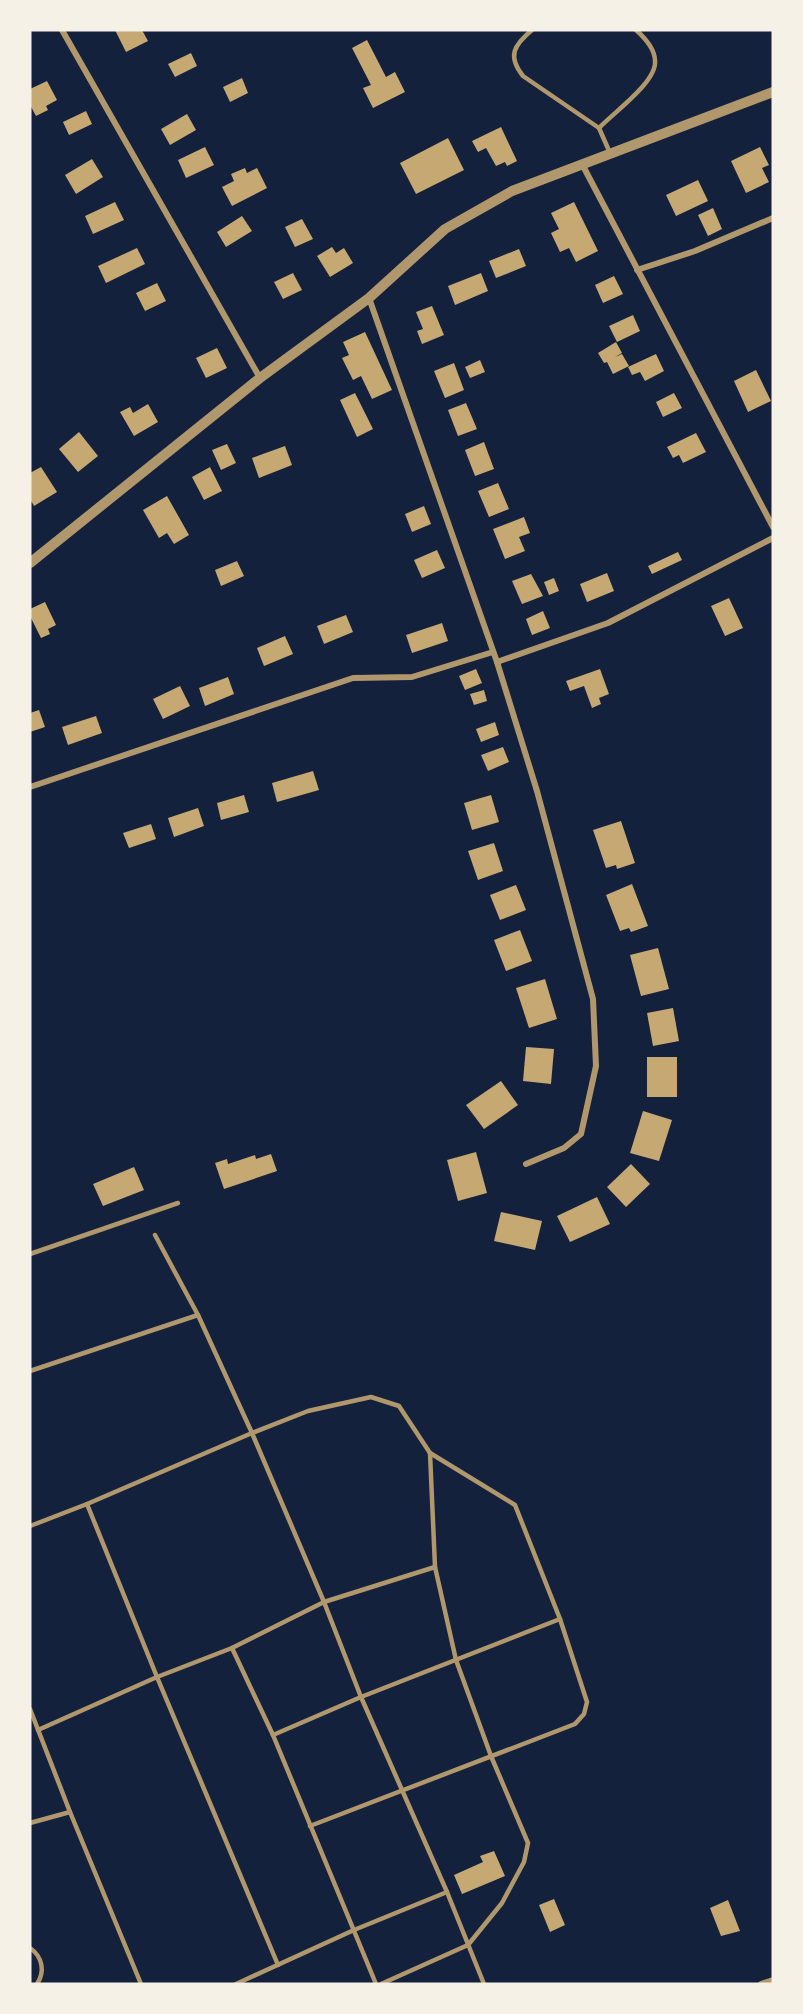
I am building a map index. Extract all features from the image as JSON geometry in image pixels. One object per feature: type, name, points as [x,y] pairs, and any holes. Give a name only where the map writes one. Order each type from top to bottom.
[{"type":"street","points":[[62,30],[260,378]]},
{"type":"street","points":[[30,562],[260,378],[369,298],[446,229],[512,191],[773,92]]},
{"type":"street","points":[[582,164],[773,527]]},
{"type":"street","points":[[637,270],[695,250],[773,218]]},
{"type":"street","points":[[369,298],[497,662],[537,791],[593,999],[596,1066],[581,1134],[564,1148],[526,1164]]},
{"type":"street","points":[[497,662],[608,623],[773,538]]},
{"type":"street","points":[[30,787],[353,678],[412,677],[493,652]]},
{"type":"street","points":[[761,1984],[773,1980]]},
{"type":"lane","points":[[532,30],[514,50],[514,65],[523,76],[599,128],[610,153]]},
{"type":"lane","points":[[599,128],[642,88],[656,63],[644,37],[636,30]]},
{"type":"lane","points":[[30,1254],[178,1203]]},
{"type":"lane","points":[[155,1235],[198,1315],[252,1433],[324,1602],[361,1697],[447,1892],[484,1984]]},
{"type":"lane","points":[[30,1371],[198,1315]]},
{"type":"lane","points":[[30,1526],[308,1411],[371,1397],[399,1406],[430,1453],[515,1505],[560,1619],[587,1702],[584,1714],[575,1724],[310,1826]]},
{"type":"lane","points":[[381,1984],[468,1945],[502,1903],[524,1862],[528,1843],[491,1756],[456,1660],[435,1567],[430,1453]]},
{"type":"lane","points":[[87,1504],[278,1965]]},
{"type":"lane","points":[[38,1730],[157,1677],[232,1648],[324,1602],[435,1567]]},
{"type":"lane","points":[[273,1735],[361,1697],[560,1619]]},
{"type":"lane","points":[[232,1648],[273,1735],[376,1984]]},
{"type":"lane","points":[[30,1709],[141,1984]]},
{"type":"lane","points":[[30,1823],[70,1812]]},
{"type":"lane","points":[[236,1984],[354,1930],[447,1892]]},
{"type":"lane","points":[[30,1948],[42,1965],[42,1973],[36,1984]]},
{"type":"building","points":[[115,30],[142,30],[148,41],[126,52]]},
{"type":"building","points":[[367,40],[386,77],[395,72],[405,92],[373,108],[363,88],[371,85],[352,48]]},
{"type":"building","points":[[191,53],[197,66],[175,77],[168,64]]},
{"type":"building","points":[[242,78],[248,93],[230,102],[223,87]]},
{"type":"building","points":[[47,81],[57,100],[46,106],[48,110],[36,116],[30,105],[30,89]]},
{"type":"building","points":[[86,111],[92,124],[69,135],[63,122]]},
{"type":"building","points":[[187,114],[196,130],[170,145],[161,129]]},
{"type":"building","points":[[501,127],[517,161],[507,166],[505,162],[496,166],[486,148],[478,152],[472,141]]},
{"type":"building","points":[[448,138],[464,170],[416,194],[400,163]]},
{"type":"building","points":[[205,147],[214,165],[186,178],[178,160]]},
{"type":"building","points":[[760,147],[769,165],[762,168],[769,182],[746,193],[731,161]]},
{"type":"building","points":[[92,159],[103,177],[76,194],[65,175]]},
{"type":"building","points":[[245,168],[247,173],[257,168],[267,188],[232,206],[222,187],[234,181],[231,174]]},
{"type":"building","points":[[698,180],[708,201],[676,216],[666,195]]},
{"type":"building","points":[[115,202],[124,220],[93,234],[85,216]]},
{"type":"building","points":[[574,202],[598,251],[576,262],[569,248],[560,252],[551,233],[559,229],[551,213]]},
{"type":"building","points":[[713,208],[722,229],[708,236],[698,215]]},
{"type":"building","points":[[242,216],[252,231],[226,247],[217,232]]},
{"type":"building","points":[[302,219],[313,239],[295,247],[285,227]]},
{"type":"building","points":[[332,247],[336,253],[344,248],[353,263],[330,277],[317,256]]},
{"type":"building","points":[[137,248],[145,264],[106,283],[98,266]]},
{"type":"building","points":[[519,249],[526,266],[496,278],[489,261]]},
{"type":"building","points":[[293,273],[302,290],[283,299],[274,282]]},
{"type":"building","points":[[481,273],[488,291],[455,305],[448,286]]},
{"type":"building","points":[[614,276],[623,294],[603,303],[595,285]]},
{"type":"building","points":[[157,283],[166,301],[145,311],[136,293]]},
{"type":"building","points":[[432,306],[444,335],[422,344],[417,331],[423,329],[416,312]]},
{"type":"building","points":[[633,315],[640,331],[617,342],[609,326]]},
{"type":"building","points":[[365,332],[392,390],[372,399],[361,376],[353,380],[342,358],[349,355],[343,342]]},
{"type":"building","points":[[616,342],[622,353],[615,357],[622,354],[629,366],[613,374],[607,362],[604,363],[598,353]]},
{"type":"building","points":[[217,348],[227,368],[206,378],[196,358]]},
{"type":"building","points":[[656,354],[664,371],[645,381],[640,372],[632,375],[628,367]]},
{"type":"building","points":[[480,360],[485,372],[470,378],[465,367]]},
{"type":"building","points":[[454,363],[464,390],[445,398],[434,371]]},
{"type":"building","points":[[756,370],[771,401],[748,412],[734,381]]},
{"type":"building","points":[[355,393],[373,429],[357,437],[340,400]]},
{"type":"building","points":[[674,393],[682,408],[663,417],[656,402]]},
{"type":"building","points":[[466,403],[477,429],[458,436],[448,410]]},
{"type":"building","points":[[148,404],[158,422],[134,436],[120,412],[130,407],[133,413]]},
{"type":"building","points":[[79,432],[98,456],[78,472],[59,449]]},
{"type":"building","points":[[696,433],[706,452],[683,463],[679,455],[673,458],[667,447]]},
{"type":"building","points":[[484,442],[494,469],[475,476],[465,450]]},
{"type":"building","points":[[227,444],[236,463],[221,470],[212,450]]},
{"type":"building","points":[[285,446],[292,465],[259,478],[252,458]]},
{"type":"building","points":[[41,467],[57,492],[34,506],[30,499],[30,473]]},
{"type":"building","points":[[210,467],[222,491],[204,500],[192,477]]},
{"type":"building","points":[[498,483],[509,509],[489,517],[478,491]]},
{"type":"building","points":[[167,496],[189,535],[174,544],[167,533],[159,538],[143,510]]},
{"type":"building","points":[[424,506],[431,524],[412,532],[405,514]]},
{"type":"building","points":[[524,517],[530,533],[519,537],[525,551],[505,559],[493,529]]},
{"type":"building","points":[[437,550],[445,568],[422,578],[414,560]]},
{"type":"building","points":[[678,552],[682,560],[652,574],[648,566]]},
{"type":"building","points":[[237,561],[244,576],[221,586],[215,570]]},
{"type":"building","points":[[607,573],[614,591],[587,602],[580,584]]},
{"type":"building","points":[[531,574],[543,596],[522,604],[512,581]]},
{"type":"building","points":[[554,578],[559,591],[549,595],[544,582]]},
{"type":"building","points":[[729,598],[743,628],[725,636],[711,606]]},
{"type":"building","points":[[45,602],[56,625],[48,629],[50,634],[41,638],[30,616],[30,609]]},
{"type":"building","points":[[543,611],[550,628],[532,635],[526,619]]},
{"type":"building","points":[[346,615],[353,632],[324,644],[317,626]]},
{"type":"building","points":[[442,623],[448,641],[412,653],[406,635]]},
{"type":"building","points":[[285,636],[293,654],[264,666],[257,648]]},
{"type":"building","points":[[476,669],[482,683],[465,690],[459,676]]},
{"type":"building","points":[[600,669],[609,694],[599,698],[601,704],[592,708],[584,686],[570,691],[566,681]]},
{"type":"building","points":[[228,677],[234,694],[205,706],[199,688]]},
{"type":"building","points":[[180,686],[190,706],[163,719],[153,699]]},
{"type":"building","points":[[484,690],[487,701],[474,705],[470,694]]},
{"type":"building","points":[[39,710],[45,727],[30,732],[30,713]]},
{"type":"building","points":[[96,716],[102,733],[68,745],[62,727]]},
{"type":"building","points":[[495,722],[499,735],[481,742],[476,729]]},
{"type":"building","points":[[503,747],[509,762],[488,771],[481,755]]},
{"type":"building","points":[[313,771],[319,790],[277,802],[272,783]]},
{"type":"building","points":[[244,795],[249,812],[221,820],[217,803]]},
{"type":"building","points":[[491,795],[499,822],[472,830],[464,803]]},
{"type":"building","points":[[198,808],[204,826],[174,837],[168,818]]},
{"type":"building","points":[[621,821],[635,863],[617,869],[616,865],[606,868],[593,830]]},
{"type":"building","points":[[151,824],[156,839],[129,848],[123,833]]},
{"type":"building","points":[[494,843],[503,871],[478,880],[468,851]]},
{"type":"building","points":[[632,884],[648,926],[631,932],[629,928],[620,931],[606,895]]},
{"type":"building","points":[[516,885],[526,910],[500,920],[490,895]]},
{"type":"building","points":[[520,930],[532,961],[506,971],[494,940]]},
{"type":"building","points":[[658,948],[669,989],[641,996],[630,955]]},
{"type":"building","points":[[545,979],[557,1019],[529,1028],[516,988]]},
{"type":"building","points":[[673,1008],[679,1041],[653,1046],[647,1013]]},
{"type":"building","points":[[526,1047],[554,1049],[551,1084],[523,1081]]},
{"type":"building","points":[[647,1057],[677,1057],[677,1097],[647,1097]]},
{"type":"building","points":[[501,1081],[518,1105],[484,1129],[466,1105]]},
{"type":"building","points":[[643,1111],[672,1120],[659,1161],[630,1153]]},
{"type":"building","points":[[476,1152],[487,1193],[458,1201],[447,1160]]},
{"type":"building","points":[[271,1154],[277,1171],[224,1189],[215,1163],[227,1159],[228,1164],[255,1155],[256,1159]]},
{"type":"building","points":[[631,1164],[650,1184],[626,1207],[607,1187]]},
{"type":"building","points":[[134,1167],[144,1190],[103,1206],[93,1184]]},
{"type":"building","points":[[597,1197],[610,1224],[570,1242],[557,1216]]},
{"type":"building","points":[[501,1212],[542,1221],[535,1250],[494,1241]]},
{"type":"building","points":[[494,1851],[505,1876],[462,1894],[454,1875],[483,1862],[480,1856]]},
{"type":"building","points":[[554,1899],[565,1925],[550,1932],[539,1905]]},
{"type":"building","points":[[728,1900],[740,1931],[721,1936],[710,1908]]}]
